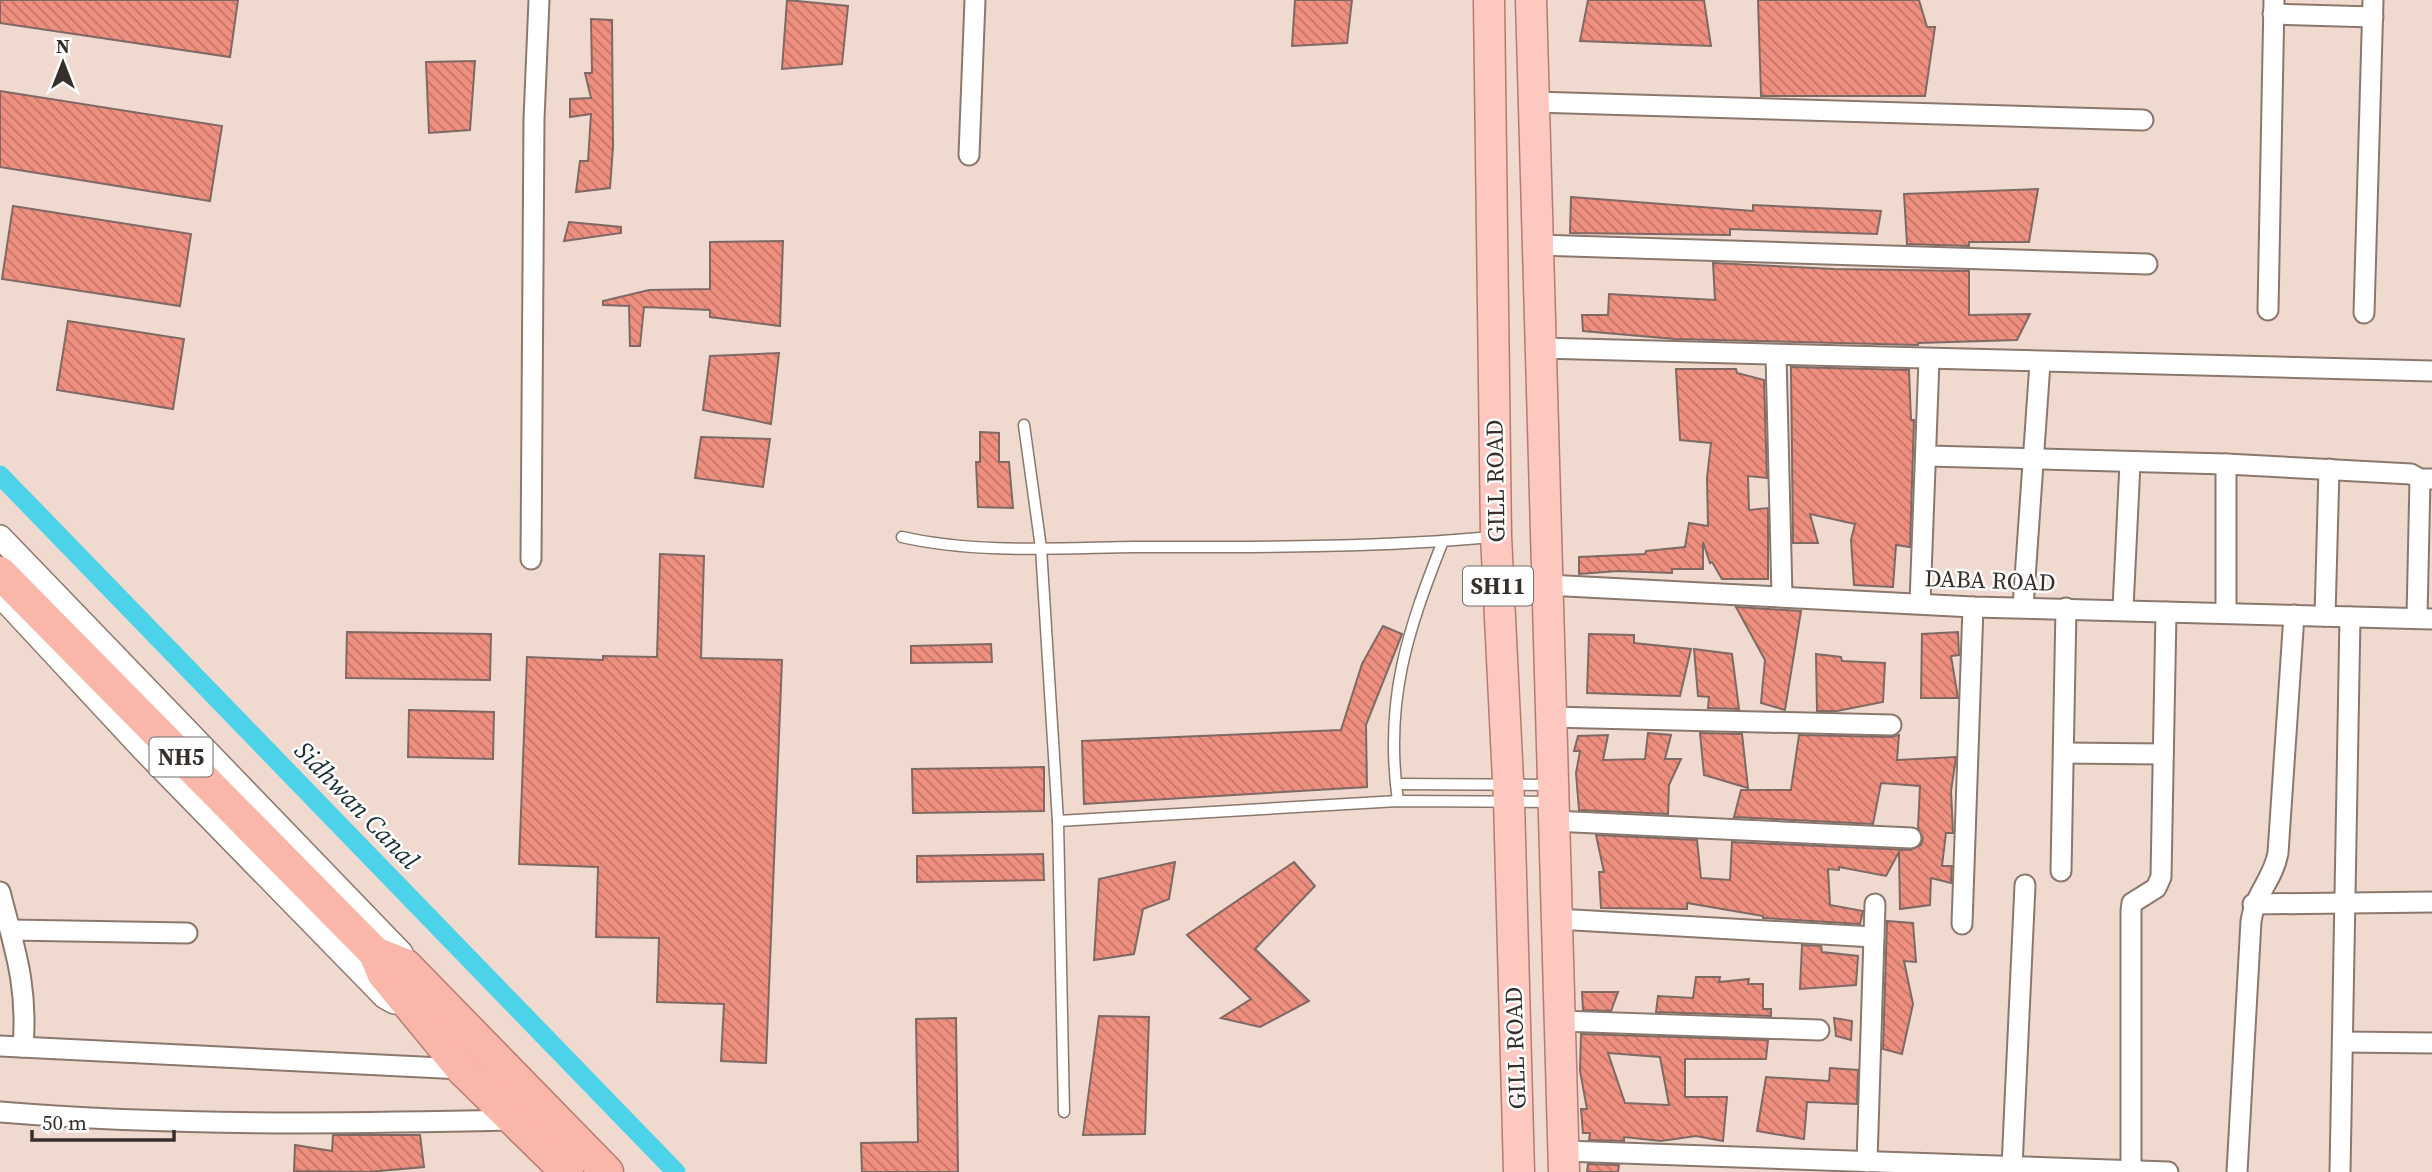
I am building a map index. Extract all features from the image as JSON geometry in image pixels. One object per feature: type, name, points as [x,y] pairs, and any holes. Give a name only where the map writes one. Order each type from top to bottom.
[{"type":"highway","name":"NH5","points":[[0,573],[368,947],[383,973],[463,1069],[567,1172]]},
{"type":"highway","name":"NH5","points":[[368,947],[405,964],[607,1172]]},
{"type":"main road","name":"GILL ROAD","points":[[1489,0],[1496,536],[1508,792],[1519,1172]]},
{"type":"main road","name":"GILL ROAD","points":[[1531,0],[1564,1162]]},
{"type":"street","points":[[531,559],[534,119],[539,0]]},
{"type":"street","points":[[969,155],[975,0]]},
{"type":"street","points":[[2268,310],[2273,7],[2373,9],[2364,313]]},
{"type":"street","points":[[1533,102],[2143,120]]},
{"type":"street","points":[[1537,245],[2147,264]]},
{"type":"street","points":[[1540,348],[2040,363],[2432,371]]},
{"type":"street","points":[[1776,356],[1782,595]]},
{"type":"street","points":[[1920,602],[1929,360]]},
{"type":"street","points":[[2023,607],[2040,363]]},
{"type":"street","points":[[1927,456],[2034,461],[2226,464],[2411,474],[2426,479],[2424,619]]},
{"type":"street","points":[[2123,608],[2130,463]]},
{"type":"street","points":[[2226,464],[2226,612]]},
{"type":"street","points":[[2325,616],[2329,469]]},
{"type":"street","points":[[0,537],[401,953],[405,964]]},
{"type":"street","name":"DABA ROAD","points":[[1498,586],[1547,584],[1920,602],[1973,607],[2123,608],[2166,612],[2424,619]]},
{"type":"street","points":[[0,595],[143,749],[385,997],[421,1017]]},
{"type":"street","points":[[1962,924],[1973,607]]},
{"type":"street","points":[[2061,871],[2066,608]]},
{"type":"street","points":[[2131,1171],[2131,911],[2132,903],[2156,888],[2161,877],[2166,612]]},
{"type":"street","points":[[2236,1172],[2253,904],[2275,868],[2278,853],[2294,615]]},
{"type":"street","points":[[2340,1172],[2350,617]]},
{"type":"street","points":[[1550,717],[1891,725]]},
{"type":"street","points":[[2064,753],[2163,754]]},
{"type":"street","points":[[1553,803],[1911,838]]},
{"type":"street","points":[[2012,1167],[2025,885]]},
{"type":"street","points":[[0,892],[25,999],[23,1047]]},
{"type":"street","points":[[2253,904],[2432,902]]},
{"type":"street","points":[[1867,1161],[1875,904]]},
{"type":"street","points":[[1557,919],[1874,937]]},
{"type":"street","points":[[10,930],[187,933]]},
{"type":"street","points":[[1560,1021],[1819,1030]]},
{"type":"street","points":[[2344,1042],[2432,1043]]},
{"type":"street","points":[[0,1046],[463,1069]]},
{"type":"street","points":[[0,1111],[88,1119],[514,1120]]},
{"type":"street","points":[[1564,1162],[1867,1161],[2168,1172]]},
{"type":"lane","points":[[1024,425],[1041,548],[1058,821],[1064,1112]]},
{"type":"lane","points":[[902,537],[930,543],[1041,548],[1443,541],[1496,536]]},
{"type":"lane","points":[[1398,801],[1393,744],[1398,677],[1412,619],[1443,541]]},
{"type":"lane","points":[[1396,784],[1508,792],[1553,803]]},
{"type":"lane","points":[[1058,821],[1508,792],[1553,803]]},
{"type":"building","points":[[0,0],[238,0],[230,57],[0,23]]},
{"type":"building","points":[[787,0],[848,6],[842,64],[782,69]]},
{"type":"building","points":[[1295,0],[1352,0],[1347,43],[1292,46]]},
{"type":"building","points":[[1588,0],[1704,0],[1711,46],[1580,41]]},
{"type":"building","points":[[1758,0],[1919,0],[1927,27],[1935,27],[1925,96],[1761,96]]},
{"type":"building","points":[[591,19],[612,20],[613,147],[610,188],[576,192],[580,161],[588,161],[591,114],[570,117],[570,99],[591,98],[585,73],[592,73]]},
{"type":"building","points":[[475,61],[470,130],[429,133],[426,62]]},
{"type":"building","points":[[0,91],[222,126],[210,201],[0,167]]},
{"type":"building","points":[[2038,189],[2029,242],[1969,242],[1969,246],[1907,244],[1904,194]]},
{"type":"building","points":[[1571,197],[1753,211],[1753,205],[1881,211],[1877,234],[1730,229],[1730,235],[1570,233]]},
{"type":"building","points":[[13,206],[191,234],[180,306],[2,279]]},
{"type":"building","points":[[569,222],[621,227],[621,233],[564,241]]},
{"type":"building","points":[[783,241],[780,326],[710,317],[710,310],[644,307],[640,346],[630,346],[629,306],[603,305],[603,301],[649,290],[710,289],[710,242]]},
{"type":"building","points":[[1713,263],[1834,269],[1969,271],[1969,315],[2030,314],[2017,340],[1918,345],[1675,339],[1583,331],[1582,315],[1608,315],[1609,294],[1715,300]]},
{"type":"building","points":[[68,321],[184,339],[173,409],[57,390]]},
{"type":"building","points":[[779,353],[771,424],[703,410],[710,356]]},
{"type":"building","points":[[1791,367],[1909,370],[1911,420],[1914,420],[1910,547],[1896,545],[1893,587],[1854,585],[1851,540],[1855,524],[1810,514],[1818,543],[1793,543]]},
{"type":"building","points":[[1676,369],[1736,369],[1737,373],[1764,380],[1767,478],[1748,476],[1749,510],[1768,508],[1768,579],[1722,579],[1712,562],[1710,563],[1703,542],[1703,569],[1672,569],[1672,573],[1618,571],[1579,574],[1579,557],[1645,554],[1646,551],[1685,547],[1689,523],[1708,526],[1707,478],[1711,443],[1680,440]]},
{"type":"building","points":[[980,432],[999,433],[999,462],[1009,462],[1013,508],[978,507],[976,462],[980,462]]},
{"type":"building","points":[[701,437],[770,439],[763,487],[695,478]]},
{"type":"building","points":[[660,554],[704,556],[701,658],[782,660],[766,1063],[721,1061],[724,1004],[657,1002],[659,938],[596,937],[598,867],[519,864],[527,657],[603,660],[603,656],[657,657]]},
{"type":"building","points":[[1736,607],[1801,611],[1785,710],[1761,703],[1765,660]]},
{"type":"building","points":[[1383,626],[1402,634],[1366,725],[1367,787],[1084,804],[1082,741],[1341,730],[1362,664]]},
{"type":"building","points":[[347,632],[491,634],[490,680],[346,678]]},
{"type":"building","points":[[1958,632],[1959,655],[1951,656],[1958,698],[1921,698],[1922,634]]},
{"type":"building","points":[[1589,634],[1634,635],[1634,643],[1691,649],[1680,696],[1587,693]]},
{"type":"building","points":[[991,644],[992,662],[911,663],[911,646]]},
{"type":"building","points":[[1694,649],[1732,654],[1739,709],[1708,708],[1709,697],[1698,696]]},
{"type":"building","points":[[1816,654],[1841,657],[1842,661],[1885,663],[1883,702],[1837,711],[1817,711]]},
{"type":"building","points":[[409,710],[494,712],[493,759],[408,757]]},
{"type":"building","points":[[1648,733],[1671,735],[1665,759],[1681,759],[1669,785],[1668,814],[1579,810],[1576,773],[1580,751],[1574,751],[1578,736],[1608,735],[1603,760],[1645,759]]},
{"type":"building","points":[[1700,733],[1742,734],[1748,788],[1704,775]]},
{"type":"building","points":[[1799,735],[1899,735],[1897,760],[1956,757],[1951,791],[1953,833],[1946,833],[1942,866],[1952,866],[1951,883],[1931,878],[1930,905],[1900,909],[1899,852],[1886,876],[1839,867],[1839,870],[1828,869],[1830,905],[1863,911],[1860,924],[1763,918],[1687,903],[1687,909],[1601,908],[1599,872],[1604,872],[1596,835],[1697,840],[1701,878],[1730,880],[1732,842],[1910,850],[1921,845],[1923,838],[1918,828],[1920,786],[1881,783],[1873,824],[1734,817],[1741,790],[1791,790]]},
{"type":"building","points":[[1044,767],[1044,811],[913,813],[912,769]]},
{"type":"building","points":[[1043,854],[1044,880],[917,882],[917,856]]},
{"type":"building","points":[[1175,862],[1169,899],[1143,909],[1134,954],[1094,960],[1099,879]]},
{"type":"building","points":[[1294,862],[1315,886],[1255,949],[1309,1001],[1260,1027],[1221,1018],[1251,999],[1187,935]]},
{"type":"building","points":[[1887,921],[1913,923],[1916,962],[1904,961],[1913,1004],[1902,1054],[1883,1049]]},
{"type":"building","points":[[1802,945],[1821,946],[1822,952],[1858,956],[1856,985],[1800,989]]},
{"type":"building","points":[[1696,977],[1720,977],[1719,982],[1749,979],[1748,984],[1763,984],[1763,1009],[1771,1009],[1771,1016],[1656,1012],[1658,996],[1693,998]]},
{"type":"building","points":[[1582,992],[1618,992],[1611,1011],[1583,1010]]},
{"type":"building","points":[[1099,1016],[1149,1017],[1145,1134],[1083,1135]]},
{"type":"building","points":[[956,1018],[958,1172],[862,1172],[861,1143],[918,1142],[916,1019]]},
{"type":"building","points":[[1834,1018],[1852,1021],[1851,1040],[1836,1036]]},
{"type":"building","points":[[1581,1034],[1768,1040],[1766,1059],[1685,1059],[1685,1097],[1727,1097],[1723,1141],[1696,1136],[1661,1141],[1624,1137],[1624,1141],[1589,1140],[1590,1133],[1583,1133],[1581,1109],[1587,1109],[1580,1071]],"holes":[[[1608,1053],[1660,1057],[1669,1105],[1625,1103]]]},
{"type":"building","points":[[1830,1068],[1858,1070],[1857,1104],[1807,1102],[1804,1139],[1757,1131],[1766,1077],[1829,1081]]},
{"type":"building","points":[[333,1135],[420,1135],[424,1167],[368,1172],[294,1171],[295,1145],[332,1151]]},
{"type":"building","points":[[1588,1164],[1619,1165],[1618,1172],[1587,1172]]},
{"type":"waterway","name":"Sidhwan Canal","points":[[0,475],[676,1172]]}]
